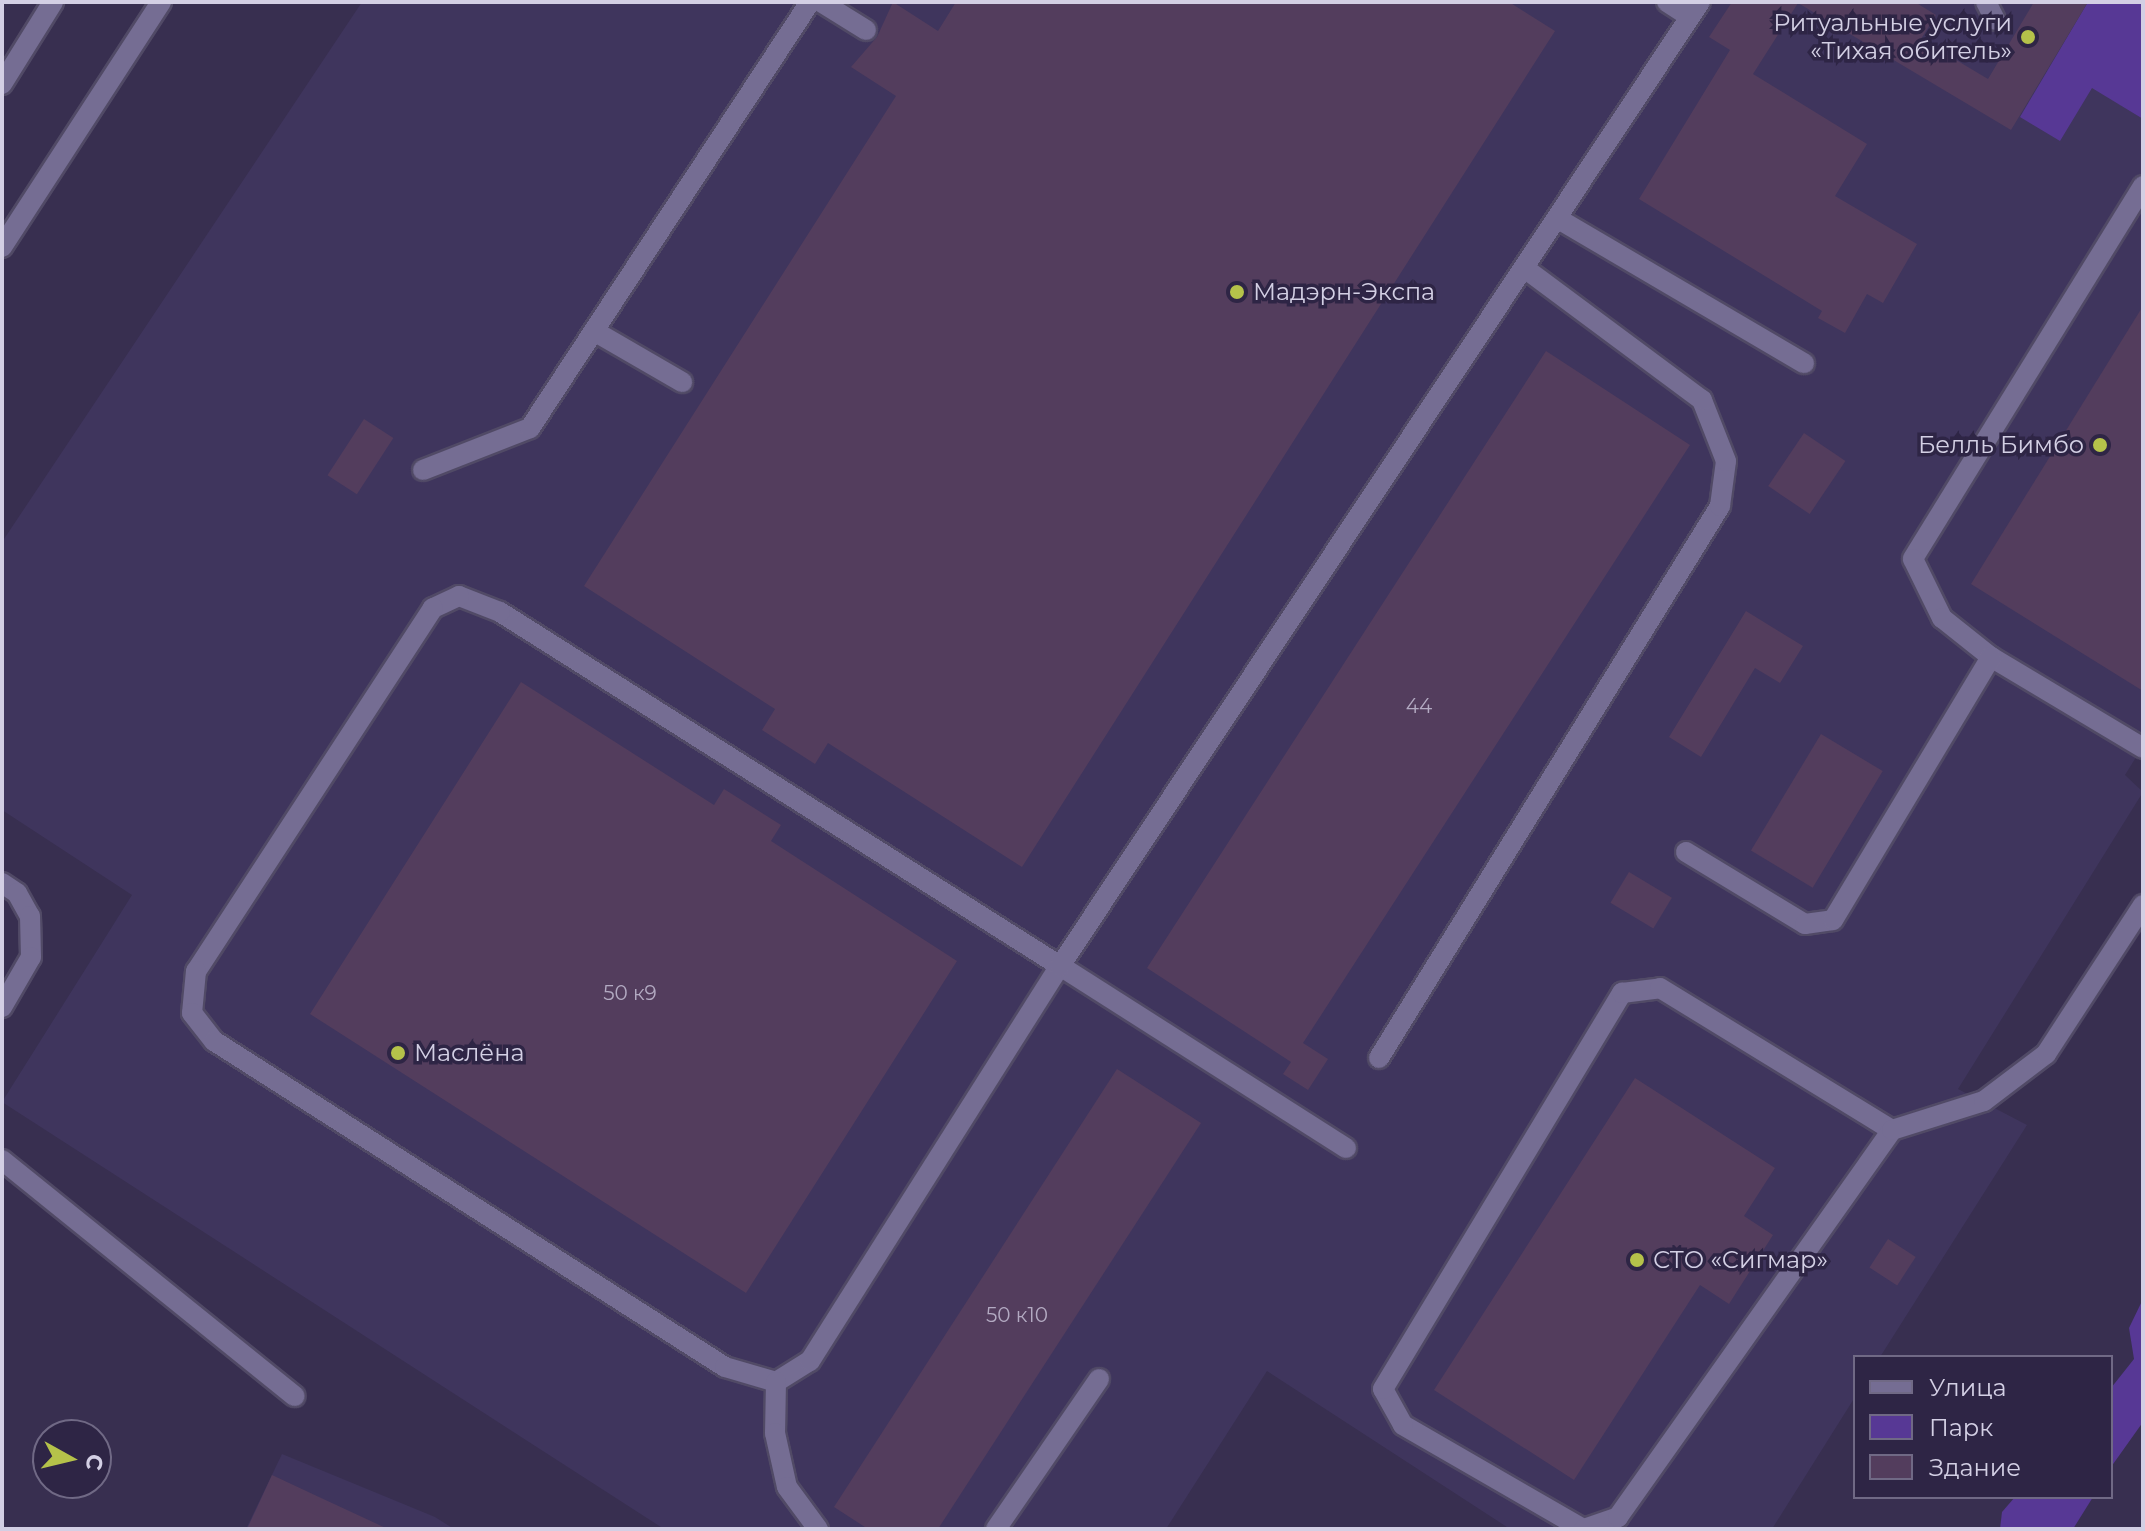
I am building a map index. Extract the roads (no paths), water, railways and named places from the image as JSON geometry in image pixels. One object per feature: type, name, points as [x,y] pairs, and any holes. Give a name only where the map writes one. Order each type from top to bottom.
[{"type":"lane","points":[[2,84],[53,2]]},
{"type":"lane","points":[[2,247],[161,2]]},
{"type":"lane","points":[[423,470],[530,428],[810,2]]},
{"type":"lane","points":[[821,2],[866,30]]},
{"type":"lane","points":[[776,1382],[810,1361],[1060,966],[1527,270],[1695,10],[1667,2]]},
{"type":"lane","points":[[2143,186],[1913,559],[1942,618],[1991,657],[2143,748]]},
{"type":"lane","points":[[1560,220],[1804,363]]},
{"type":"lane","points":[[1379,1058],[1720,506],[1726,461],[1702,400],[1527,270]]},
{"type":"lane","points":[[594,331],[682,382]]},
{"type":"lane","points":[[776,1382],[712,1359],[214,1041],[192,1013],[196,971],[433,608],[459,596],[500,612],[1346,1148]]},
{"type":"lane","points":[[1686,852],[1805,924],[1833,920],[1991,657]]},
{"type":"lane","points":[[2,883],[17,893],[30,916],[31,957],[2,1007]]},
{"type":"lane","points":[[1892,1130],[1660,988],[1622,993],[1383,1389],[1403,1425],[1583,1529],[1618,1517],[1892,1130],[1984,1101],[2046,1054],[2143,905]]},
{"type":"lane","points":[[2,1160],[295,1396]]},
{"type":"lane","points":[[996,1529],[1099,1379]]},
{"type":"lane","points":[[776,1382],[775,1433],[787,1487],[818,1529]]},
{"type":"place","name":"Ритуальные услуги «Тихая обитель»","points":[[2028,37]]},
{"type":"place","name":"Мадэрн-Экспа","points":[[1237,292]]},
{"type":"place","name":"Белль Бимбо","points":[[2100,445]]},
{"type":"place","name":"Маслёна","points":[[398,1053]]},
{"type":"place","name":"СТО «Сигмар»","points":[[1637,1260]]}]
